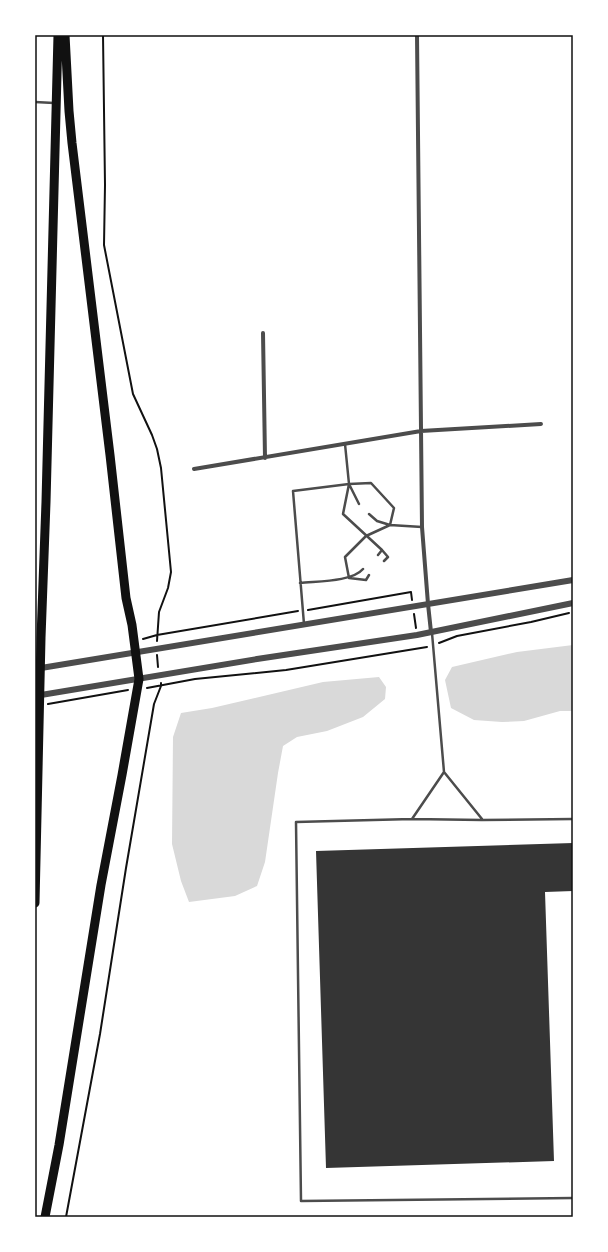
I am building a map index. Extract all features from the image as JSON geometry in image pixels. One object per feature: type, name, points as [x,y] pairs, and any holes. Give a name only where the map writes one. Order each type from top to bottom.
[{"type":"highway","points":[[35,903],[58,35]]},
{"type":"highway","points":[[45,1217],[59,1145],[101,885],[139,679],[132,625],[126,598],[72,135],[66,35]]},
{"type":"street","points":[[417,35],[422,527],[428,604],[432,632]]},
{"type":"street","points":[[263,333],[265,458]]},
{"type":"street","points":[[194,469],[421,431],[541,424]]},
{"type":"street","points":[[35,669],[573,580]]},
{"type":"street","points":[[35,696],[432,632],[573,604]]},
{"type":"lane","points":[[35,102],[57,103]]},
{"type":"lane","points":[[345,444],[349,484],[343,514],[382,550],[388,557],[384,561]]},
{"type":"lane","points":[[304,624],[293,491],[349,484],[371,483],[394,508],[390,525]]},
{"type":"lane","points":[[349,484],[359,504]]},
{"type":"lane","points":[[368,514],[377,521],[390,525],[422,527]]},
{"type":"lane","points":[[349,578],[345,557],[366,536],[390,525]]},
{"type":"lane","points":[[378,555],[382,550]]},
{"type":"lane","points":[[349,578],[359,573],[363,569]]},
{"type":"lane","points":[[300,583],[349,578],[366,580],[369,575]]},
{"type":"lane","points":[[432,632],[444,772],[482,820]]},
{"type":"lane","points":[[412,819],[444,772]]},
{"type":"lane","points":[[573,819],[412,819],[296,822],[301,1200],[573,1198]]},
{"type":"path","points":[[66,1217],[100,1034],[154,704],[162,686],[156,649],[159,612],[168,588],[170,572],[161,468],[152,435],[133,394],[104,245],[105,185],[103,35]]},
{"type":"path","points":[[43,705],[162,686],[195,679],[286,670],[433,645],[457,636],[531,622],[573,612]]},
{"type":"shaded area","points":[[573,645],[573,711],[560,711],[524,721],[502,722],[474,720],[451,708],[445,680],[452,667],[517,652]]},
{"type":"shaded area","points":[[379,677],[386,687],[385,699],[363,717],[327,731],[297,737],[283,746],[265,862],[257,886],[235,896],[189,902],[181,881],[172,844],[173,737],[181,713],[212,708],[323,682]]},
{"type":"building","points":[[573,843],[573,891],[545,892],[554,1161],[326,1168],[316,851]]}]
